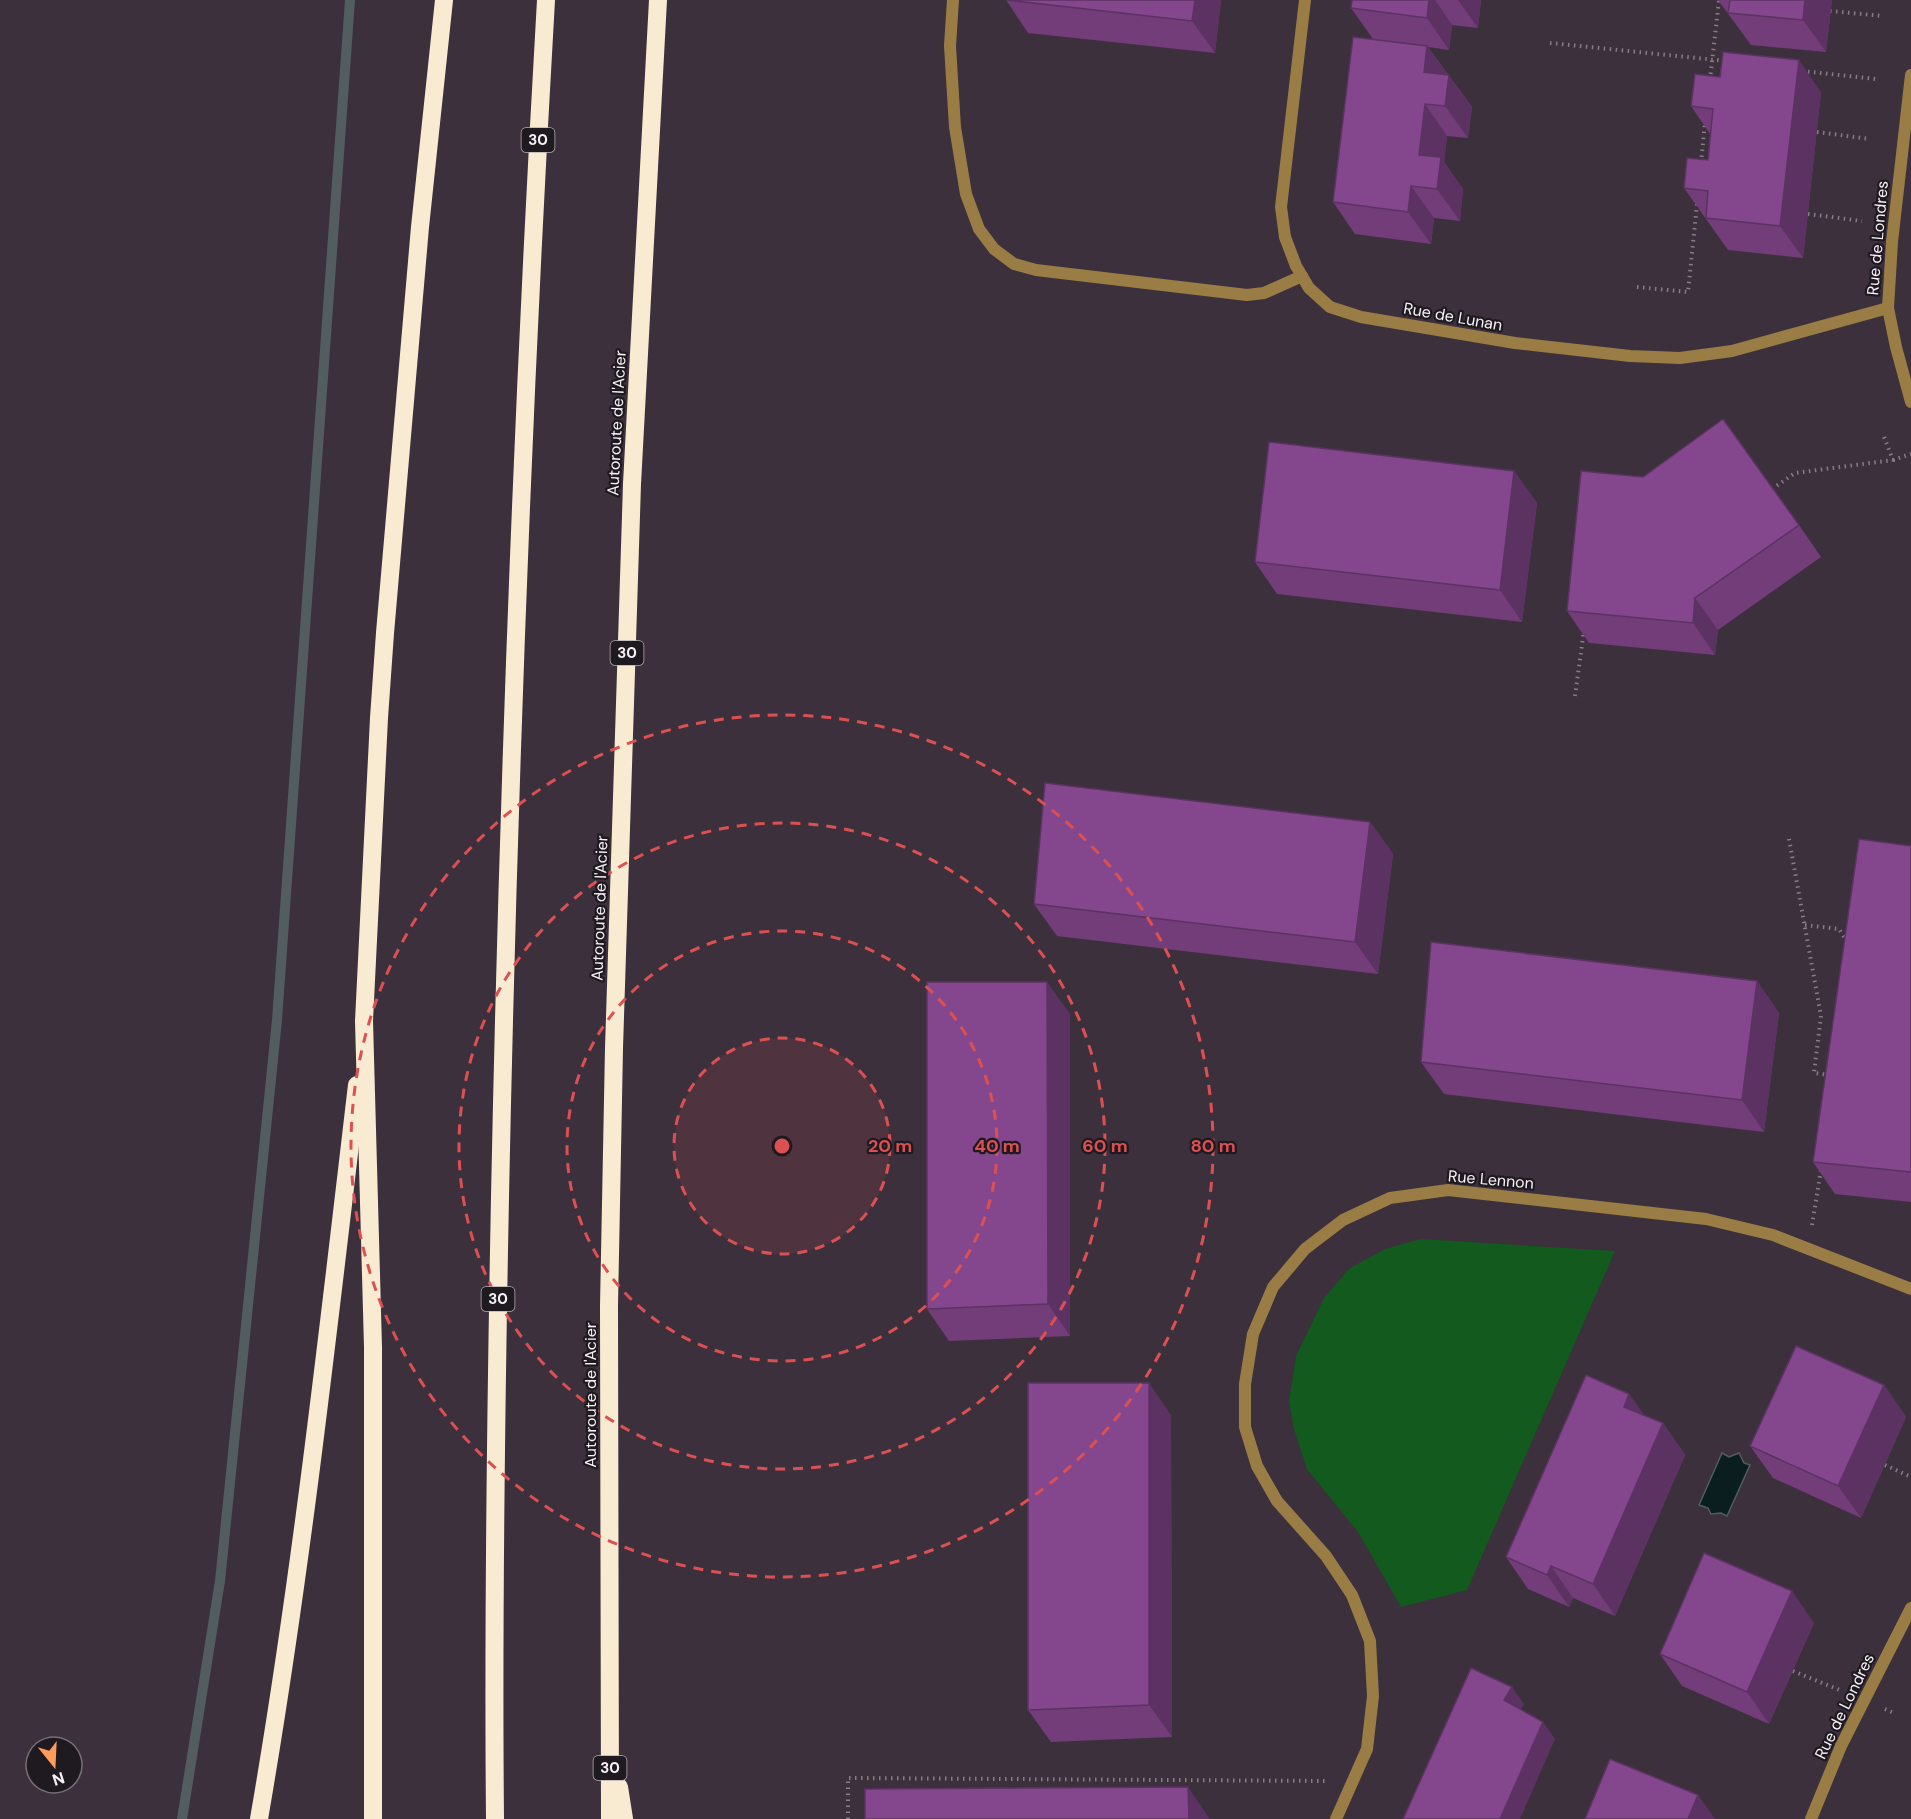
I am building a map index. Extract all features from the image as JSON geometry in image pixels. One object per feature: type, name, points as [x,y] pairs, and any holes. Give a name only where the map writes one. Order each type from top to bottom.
[{"type":"highway","points":[[373,1819],[373,1347],[364,1021],[374,796],[385,633],[420,227],[444,0]]},
{"type":"highway","name":"30","points":[[494,1819],[497,1370],[505,930],[530,280],[546,0]]},
{"type":"highway","name":"Autoroute de l'Acier","points":[[610,1819],[609,1306],[615,1036],[633,472],[658,0]]},
{"type":"highway","points":[[259,1819],[293,1606],[364,1021]]},
{"type":"highway","points":[[609,1717],[624,1819]]},
{"type":"street","points":[[953,0],[950,45],[957,138],[966,194],[979,229],[994,249],[1014,264],[1036,270],[1247,295],[1264,293],[1302,276]]},
{"type":"street","name":"Rue de Lunan","points":[[1305,0],[1281,207],[1285,237],[1302,276],[1309,288],[1330,307],[1361,316],[1515,343],[1630,356],[1680,358],[1732,351],[1888,308]]},
{"type":"street","name":"Rue de Londres","points":[[1911,75],[1892,242],[1888,308],[1911,402]]},
{"type":"street","name":"Rue Lennon","points":[[1336,1819],[1367,1749],[1374,1696],[1370,1641],[1353,1595],[1326,1556],[1277,1501],[1257,1466],[1245,1427],[1245,1384],[1253,1334],[1273,1287],[1305,1248],[1342,1221],[1390,1198],[1448,1190],[1608,1206],[1706,1219],[1773,1236],[1911,1289]]},
{"type":"street","name":"Rue de Londres","points":[[1811,1819],[1841,1746],[1911,1608]]},
{"type":"path","points":[[1710,83],[1719,0]]},
{"type":"path","points":[[1830,11],[1882,16]]},
{"type":"path","points":[[1551,43],[1735,63]]},
{"type":"path","points":[[1794,70],[1876,79]]},
{"type":"path","points":[[1701,164],[1706,118]]},
{"type":"path","points":[[1817,132],[1870,139]]},
{"type":"path","points":[[1637,287],[1688,292],[1697,199]]},
{"type":"path","points":[[1808,214],[1862,221]]},
{"type":"path","points":[[1884,437],[1893,460]]},
{"type":"path","points":[[1772,489],[1795,473],[1893,460],[1911,454]]},
{"type":"path","points":[[1575,696],[1585,625]]},
{"type":"path","points":[[1789,839],[1821,1016],[1814,1073],[1837,1077]]},
{"type":"path","points":[[1805,925],[1839,929],[1848,943]]},
{"type":"path","points":[[1808,1249],[1821,1169]]},
{"type":"path","points":[[1885,1465],[1911,1477]]},
{"type":"path","points":[[1793,1671],[1864,1700]]},
{"type":"path","points":[[848,1819],[848,1778],[1353,1781]]},
{"type":"path","points":[[975,1778],[975,1788]]},
{"type":"path","points":[[1112,1779],[1112,1789]]},
{"type":"green space","points":[[1420,1239],[1615,1251],[1467,1590],[1401,1607],[1358,1532],[1307,1469],[1294,1429],[1289,1402],[1296,1356],[1324,1298],[1350,1268],[1385,1249]]},
{"type":"shaded area","points":[[1722,1453],[1729,1457],[1739,1453],[1744,1463],[1750,1465],[1727,1516],[1721,1513],[1711,1514],[1708,1508],[1699,1505]]},
{"type":"building","points":[[1006,0],[1195,0],[1192,21]]},
{"type":"building","points":[[1352,0],[1429,0],[1427,18],[1351,8]]},
{"type":"building","points":[[1730,0],[1805,0],[1803,20],[1728,13]]},
{"type":"building","points":[[1353,37],[1427,46],[1424,72],[1449,75],[1445,106],[1425,104],[1419,155],[1441,157],[1437,189],[1411,186],[1408,212],[1333,202]]},
{"type":"building","points":[[1723,52],[1799,60],[1780,226],[1706,218],[1708,191],[1684,188],[1687,158],[1708,160],[1713,109],[1691,106],[1695,74],[1720,77]]},
{"type":"building","points":[[1723,419],[1799,525],[1695,598],[1693,623],[1567,611],[1581,471],[1643,477]]},
{"type":"building","points":[[1269,442],[1514,471],[1500,590],[1255,562]]},
{"type":"building","points":[[1045,783],[1370,822],[1355,942],[1034,904]]},
{"type":"building","points":[[1859,839],[1911,846],[1911,1172],[1813,1162]]},
{"type":"building","points":[[1431,942],[1757,981],[1742,1100],[1421,1062]]},
{"type":"building","points":[[927,982],[1047,982],[1048,1304],[927,1309]]},
{"type":"building","points":[[1796,1346],[1884,1385],[1838,1486],[1750,1446]]},
{"type":"building","points":[[1586,1375],[1629,1394],[1624,1407],[1663,1423],[1593,1584],[1551,1566],[1547,1575],[1506,1557]]},
{"type":"building","points":[[1028,1383],[1149,1383],[1149,1705],[1028,1710]]},
{"type":"building","points":[[1704,1553],[1792,1591],[1747,1692],[1660,1654]]},
{"type":"building","points":[[1471,1668],[1512,1687],[1504,1700],[1543,1722],[1500,1819],[1403,1819]]},
{"type":"building","points":[[1610,1759],[1698,1795],[1688,1819],[1585,1819]]},
{"type":"building","points":[[1188,1787],[1189,1819],[865,1819],[865,1789]]},
{"type":"waterway","points":[[182,1819],[220,1581],[277,1020],[350,0]]}]
